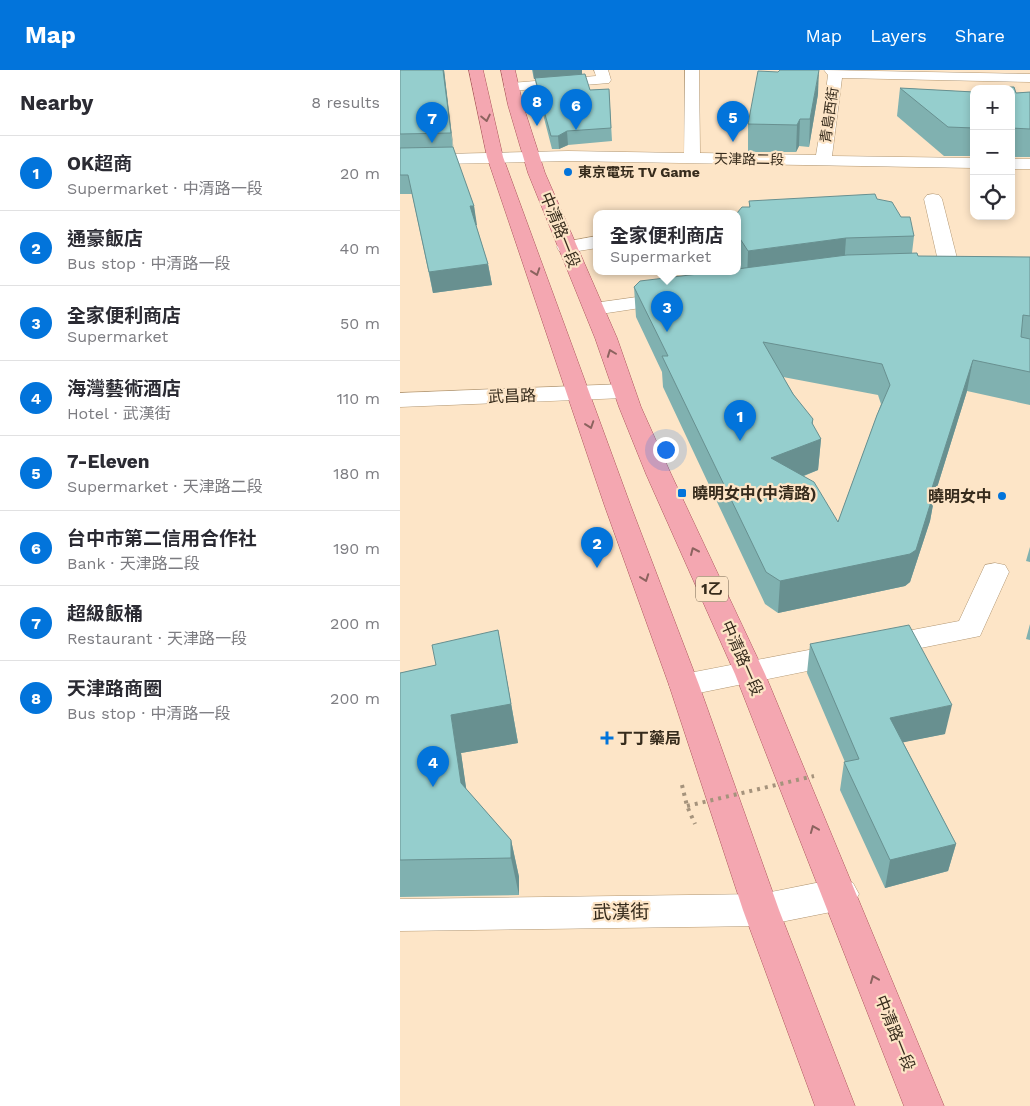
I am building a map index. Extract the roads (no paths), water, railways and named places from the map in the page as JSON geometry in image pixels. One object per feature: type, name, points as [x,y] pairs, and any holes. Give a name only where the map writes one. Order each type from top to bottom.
[{"type":"main road","points":[[476,70],[494,157],[684,685],[761,910],[835,1106]]},
{"type":"main road","name":"中清路一段","points":[[509,79],[530,156],[566,247],[594,309],[633,415],[749,671],[841,894],[924,1106]]},
{"type":"street","points":[[509,79],[604,80],[601,70]]},
{"type":"street","points":[[692,70],[692,158]]},
{"type":"street","points":[[833,72],[1030,78]]},
{"type":"street","name":"青島西街","points":[[823,160],[833,72]]},
{"type":"street","points":[[965,76],[970,91]]},
{"type":"street","name":"天津路二段","points":[[400,160],[530,156],[970,163]]},
{"type":"street","points":[[1015,164],[1030,164]]},
{"type":"street","points":[[933,200],[943,273],[970,274]]},
{"type":"street","points":[[566,247],[593,243]]},
{"type":"street","points":[[594,309],[693,296]]},
{"type":"street","name":"武昌路","points":[[400,400],[624,391]]},
{"type":"street","points":[[684,685],[970,629],[995,572]]},
{"type":"street","name":"武漢街","points":[[400,915],[761,910],[841,894]]},
{"type":"place","name":"天津路商圈","points":[[537,126]]},
{"type":"place","name":"台中市第二信用合作社","points":[[576,130]]},
{"type":"place","name":"7-Eleven","points":[[733,142]]},
{"type":"place","name":"超級飯桶","points":[[432,143]]},
{"type":"place","name":"東京電玩 TV Game","points":[[568,172]]},
{"type":"place","name":"全家便利商店","points":[[667,332]]},
{"type":"place","name":"OK超商","points":[[740,441]]},
{"type":"place","name":"曉明女中(中清路)","points":[[682,493]]},
{"type":"place","name":"曉明女中","points":[[1002,496]]},
{"type":"place","name":"通豪飯店","points":[[597,568]]},
{"type":"place","name":"丁丁藥局","points":[[607,738]]},
{"type":"place","name":"海灣藝術酒店","points":[[433,787]]}]
